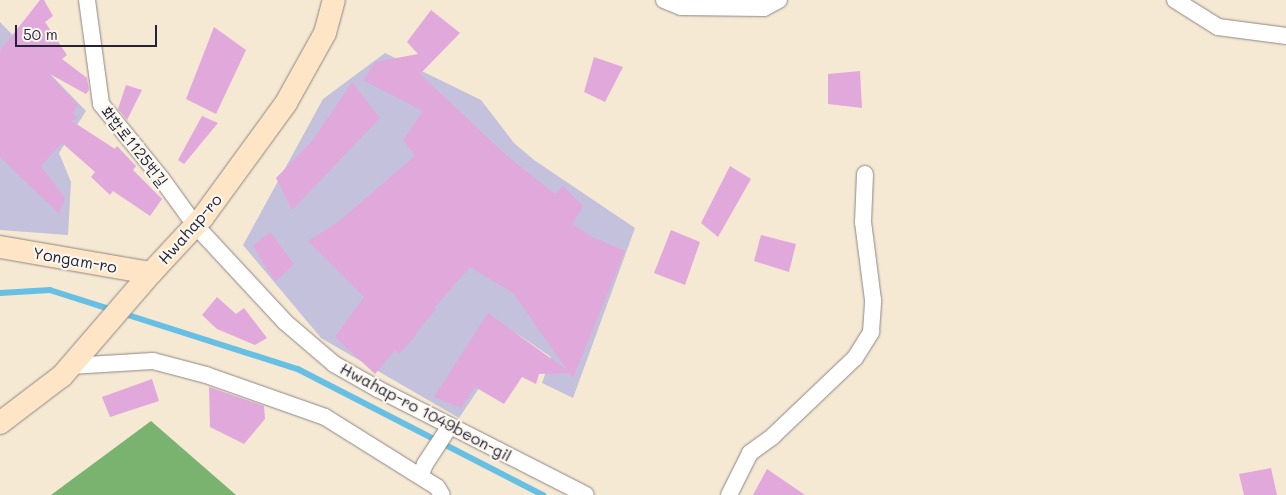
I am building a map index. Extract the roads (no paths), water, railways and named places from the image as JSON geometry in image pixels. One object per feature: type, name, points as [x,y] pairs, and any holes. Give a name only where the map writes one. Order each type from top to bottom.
[{"type":"main road","name":"Hwahap-ro","points":[[0,423],[62,376],[195,225],[286,103],[325,33],[334,0]]},
{"type":"main road","name":"Yongam-ro","points":[[0,247],[151,273]]},
{"type":"street","name":"화합로1125번길","points":[[87,0],[101,104],[161,178],[195,225]]},
{"type":"street","points":[[664,0],[681,7],[764,8],[779,0]]},
{"type":"street","points":[[1174,0],[1218,27],[1286,36]]},
{"type":"street","points":[[728,495],[750,453],[773,436],[855,358],[871,332],[873,300],[863,222],[866,174]]},
{"type":"street","name":"Hwahap-ro 1049beon-gil","points":[[195,225],[285,322],[334,364],[448,428],[586,495]]},
{"type":"street","points":[[71,366],[153,361],[206,375],[325,417],[423,470],[442,495]]},
{"type":"street","points":[[423,470],[448,428]]},
{"type":"waterway","points":[[0,293],[50,290],[113,310]]},
{"type":"waterway","points":[[122,313],[298,369],[543,495]]}]
